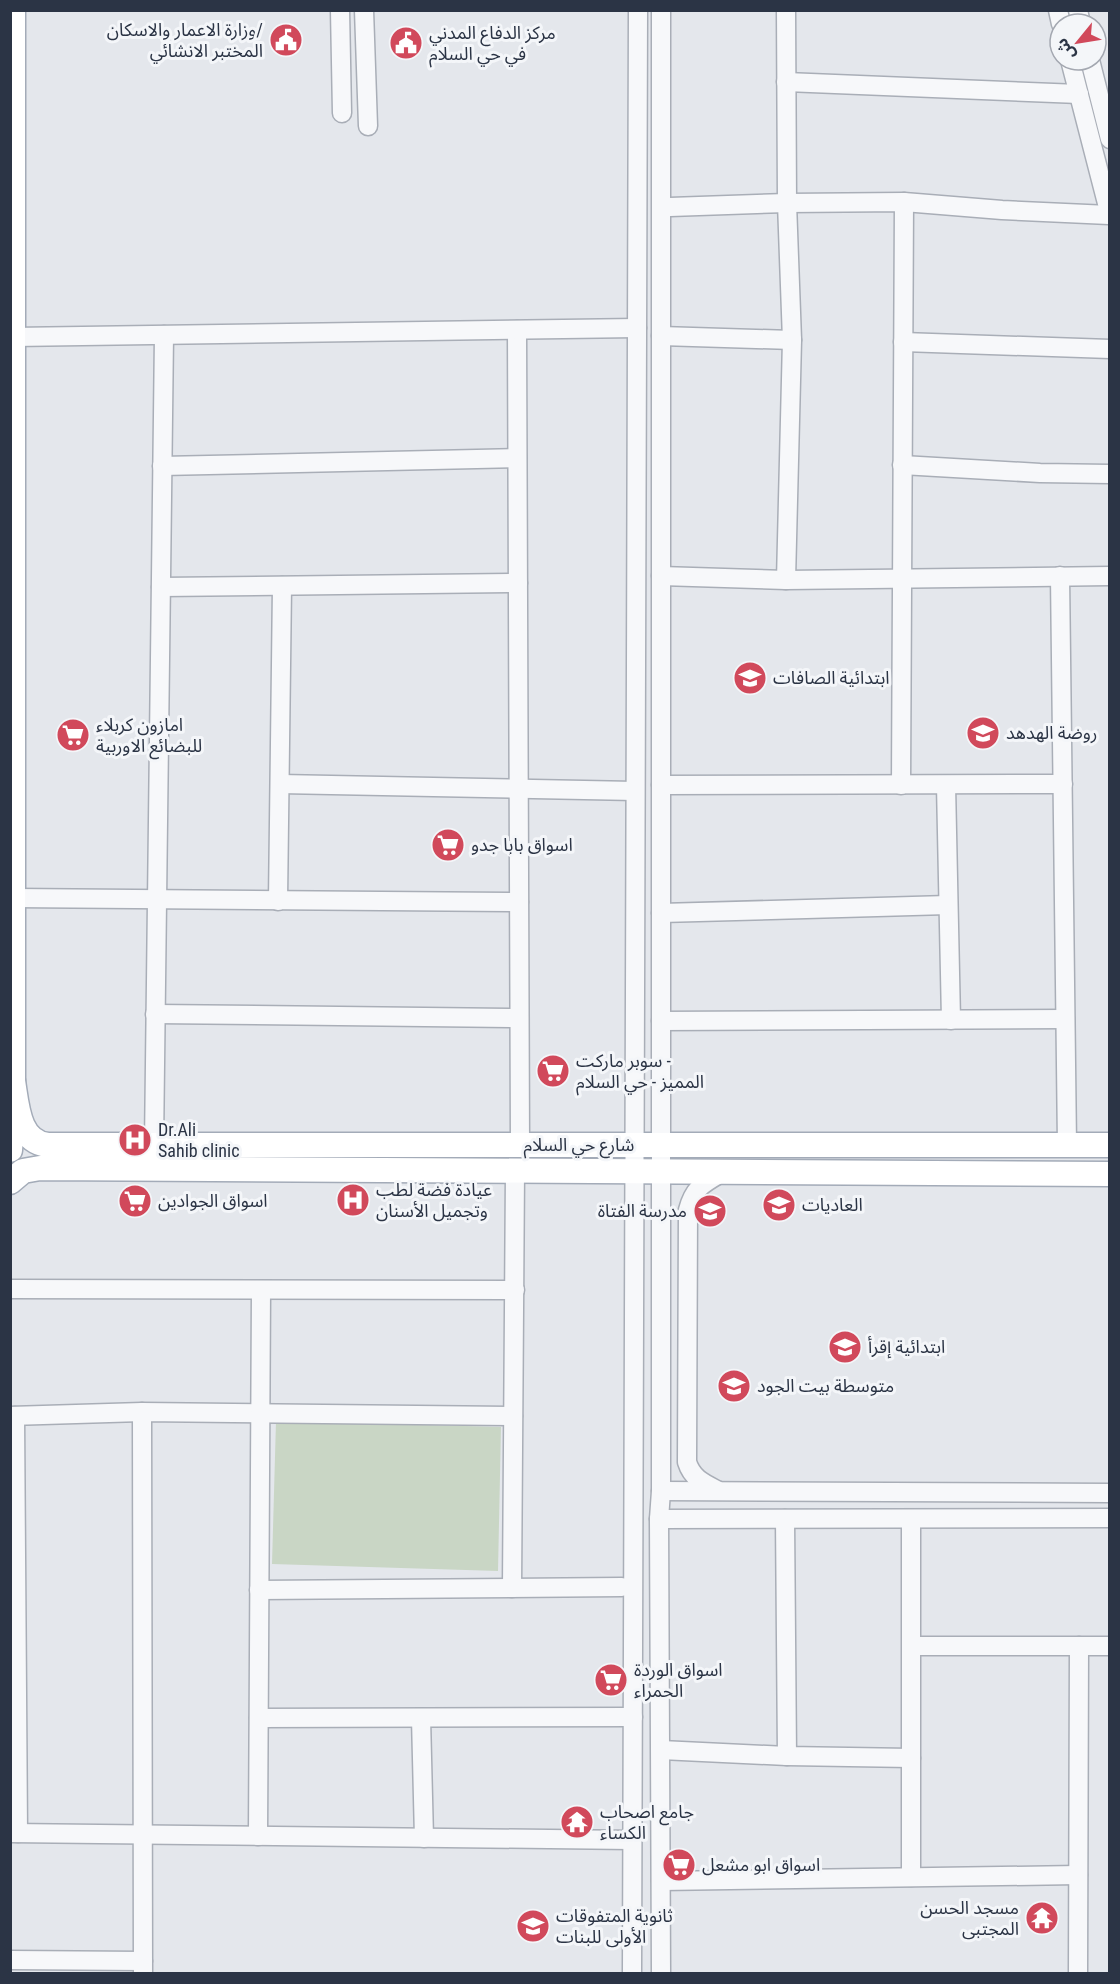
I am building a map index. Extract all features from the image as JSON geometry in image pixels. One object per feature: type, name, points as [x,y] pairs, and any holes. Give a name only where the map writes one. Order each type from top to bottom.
[{"type":"main road","points":[[10,1150],[13,1081],[13,10]]},
{"type":"main road","name":"شارع حي السلام","points":[[13,1081],[21,1120],[28,1136],[36,1143],[93,1156],[154,1145],[587,1145],[634,1136],[661,1134],[1110,1145]]},
{"type":"main road","points":[[585,1171],[590,1158],[587,1145]]},
{"type":"main road","points":[[10,1182],[30,1169],[93,1156],[515,1171],[1110,1174]]},
{"type":"street","points":[[340,10],[342,113]]},
{"type":"street","points":[[364,10],[368,126]]},
{"type":"street","points":[[632,1974],[638,10]]},
{"type":"street","points":[[661,10],[661,1491],[659,1519],[661,1974]]},
{"type":"street","points":[[786,10],[787,203],[792,340],[786,580]]},
{"type":"street","points":[[670,207],[904,202],[1109,215],[1073,72]]},
{"type":"street","points":[[1093,72],[1110,139]]},
{"type":"street","points":[[786,82],[1079,94]]},
{"type":"street","points":[[901,785],[904,202]]},
{"type":"street","points":[[13,338],[637,328]]},
{"type":"street","points":[[517,330],[520,1145]]},
{"type":"street","points":[[154,1145],[164,335]]},
{"type":"street","points":[[661,336],[792,340]]},
{"type":"street","points":[[903,342],[1110,349]]},
{"type":"street","points":[[637,448],[638,452],[646,458],[655,457],[661,451]]},
{"type":"street","points":[[162,466],[517,458]]},
{"type":"street","points":[[636,471],[647,464],[656,466],[661,474]]},
{"type":"street","points":[[902,465],[1040,473],[1110,474]]},
{"type":"street","points":[[661,576],[786,580],[1110,576]]},
{"type":"street","points":[[1060,576],[1067,1145]]},
{"type":"street","points":[[161,587],[518,583]]},
{"type":"street","points":[[278,900],[282,586]]},
{"type":"street","points":[[280,784],[635,791]]},
{"type":"street","points":[[661,785],[1062,784]]},
{"type":"street","points":[[946,785],[951,1020]]},
{"type":"street","points":[[13,898],[519,902]]},
{"type":"street","points":[[661,913],[948,905]]},
{"type":"street","points":[[155,1014],[519,1018]]},
{"type":"street","points":[[661,1021],[1065,1019]]},
{"type":"street","points":[[512,1588],[515,1171]]},
{"type":"street","points":[[719,1491],[703,1483],[691,1473],[687,1462],[688,1210],[691,1197],[698,1188],[724,1172]]},
{"type":"street","points":[[634,1196],[641,1189],[651,1188],[659,1195],[660,1200]]},
{"type":"street","points":[[10,1289],[514,1290]]},
{"type":"street","points":[[258,1836],[261,1290]]},
{"type":"street","points":[[513,1416],[142,1412],[13,1416],[14,1833],[632,1840]]},
{"type":"street","points":[[10,1960],[143,1967],[142,1412]]},
{"type":"street","points":[[661,1491],[1110,1493]]},
{"type":"street","points":[[850,1492],[858,1496],[862,1504],[860,1513],[853,1519]]},
{"type":"street","points":[[882,1518],[876,1511],[875,1502],[881,1494],[886,1492]]},
{"type":"street","points":[[659,1519],[1110,1518]]},
{"type":"street","points":[[785,1519],[787,1756]]},
{"type":"street","points":[[911,1519],[911,1877]]},
{"type":"street","points":[[259,1590],[622,1587]]},
{"type":"street","points":[[912,1646],[1110,1646]]},
{"type":"street","points":[[1078,1974],[1079,1646]]},
{"type":"street","points":[[259,1718],[633,1717]]},
{"type":"street","points":[[421,1718],[424,1838]]},
{"type":"street","points":[[661,1750],[787,1756],[912,1758]]},
{"type":"street","points":[[661,1881],[1078,1875]]},
{"type":"green space","points":[[276,1421],[501,1427],[498,1571],[272,1564]]},
{"type":"place","name":"وزارة الاعمار والاسكان/ المختبر الانشائي","points":[[286,40]]},
{"type":"place","name":"مركز الدفاع المدني في حي السلام","points":[[406,43]]},
{"type":"place","name":"ابتدائية الصافات","points":[[750,678]]},
{"type":"place","name":"روضة الهدهد","points":[[983,733]]},
{"type":"place","name":"امازون كربلاء للبضائع الاوربية","points":[[73,735]]},
{"type":"place","name":"اسواق بابا جدو","points":[[448,845]]},
{"type":"place","name":"سوبر ماركت - المميز - حي السلام","points":[[553,1071]]},
{"type":"place","name":"Dr.Ali Sahib clinic","points":[[135,1140]]},
{"type":"place","name":"عيادة فضة لطب وتجميل الأسنان","points":[[353,1200]]},
{"type":"place","name":"اسواق الجوادين","points":[[135,1201]]},
{"type":"place","name":"العاديات","points":[[779,1205]]},
{"type":"place","name":"مدرسة الفتاة","points":[[710,1211]]},
{"type":"place","name":"ابتدائية إقرأ","points":[[845,1347]]},
{"type":"place","name":"متوسطة بيت الجود","points":[[734,1386]]},
{"type":"place","name":"اسواق الوردة الحمراء","points":[[611,1680]]},
{"type":"place","name":"جامع اصحاب الكساء","points":[[577,1822]]},
{"type":"place","name":"اسواق ابو مشعل","points":[[679,1865]]},
{"type":"place","name":"مسجد الحسن المجتبى","points":[[1042,1918]]},
{"type":"place","name":"ثانوية المتفوقات الأولى للبنات","points":[[533,1926]]}]
